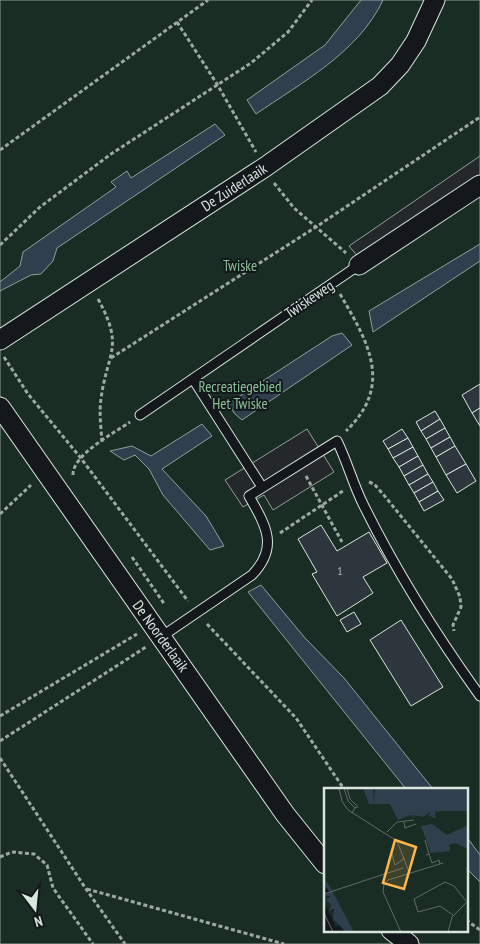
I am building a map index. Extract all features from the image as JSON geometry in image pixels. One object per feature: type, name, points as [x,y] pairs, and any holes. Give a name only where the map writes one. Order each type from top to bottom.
[{"type":"street","name":"De Zuiderlaaik","points":[[0,340],[265,167],[380,86],[400,65],[416,41],[434,0]]},
{"type":"street","name":"Twiskeweg","points":[[359,265],[480,185]]},
{"type":"street","name":"De Noorderlaaik","points":[[0,407],[285,814],[324,863]]},
{"type":"street","points":[[394,932],[409,944]]},
{"type":"lane","name":"Twiskeweg","points":[[140,415],[359,265]]},
{"type":"lane","points":[[193,379],[262,488]]},
{"type":"lane","points":[[156,630],[196,612],[252,575],[267,555],[269,540],[261,517],[249,496],[337,441],[362,504],[395,563],[437,633],[480,696]]},
{"type":"path","points":[[0,150],[208,0]]},
{"type":"path","points":[[0,245],[40,207],[111,154],[252,63],[288,32],[312,0]]},
{"type":"path","points":[[111,358],[316,227],[480,117]]},
{"type":"path","points":[[88,281],[109,319],[114,344],[100,400],[102,442]]},
{"type":"path","points":[[333,283],[360,329],[374,374],[371,397],[360,419],[337,441]]},
{"type":"path","points":[[0,350],[28,394],[80,457],[196,612],[296,718],[343,788]]},
{"type":"path","points":[[73,469],[80,457],[140,415]]},
{"type":"path","points":[[299,464],[342,542]]},
{"type":"path","points":[[269,540],[323,507],[354,483],[364,481],[374,484],[452,579],[460,597],[461,607],[453,625],[456,638]]},
{"type":"path","points":[[0,716],[156,630]]},
{"type":"path","points":[[0,741],[156,630]]},
{"type":"path","points":[[0,758],[86,889],[125,944]]},
{"type":"path","points":[[0,857],[12,852],[34,854],[48,864],[53,888],[93,944]]},
{"type":"path","points":[[86,889],[284,944]]},
{"type":"path","points":[[468,921],[480,930]]},
{"type":"green space","name":"Twiske","points":[[0,0],[480,0],[480,944],[0,944]]},
{"type":"shaded area","points":[[480,156],[480,191],[365,265],[349,246]]},
{"type":"shaded area","points":[[307,429],[334,472],[273,510],[264,495],[243,507],[225,480]]},
{"type":"water","points":[[361,0],[383,0],[372,19],[359,35],[327,65],[256,114],[247,100],[325,45]]},
{"type":"water","points":[[215,124],[225,135],[57,248],[53,261],[41,274],[31,275],[0,291],[0,282],[20,266],[23,252],[116,187],[111,182],[127,171],[131,178]]},
{"type":"water","points":[[480,244],[480,261],[373,332],[369,311]]},
{"type":"water","points":[[342,333],[352,345],[242,420],[234,413],[229,403],[332,336]]},
{"type":"water","points":[[202,424],[212,436],[162,469],[206,516],[224,546],[210,550],[163,495],[149,469],[135,455],[124,460],[110,451],[132,446],[151,456]]},
{"type":"water","points":[[261,585],[305,638],[344,678],[432,788],[405,788],[248,592]]},
{"type":"water","points":[[468,839],[480,855],[480,882],[468,870]]},
{"type":"building","points":[[480,384],[480,408],[472,413],[462,395]]},
{"type":"building","points":[[480,408],[480,426],[472,413]]},
{"type":"building","points":[[435,411],[440,419],[421,431],[416,422]]},
{"type":"building","points":[[440,419],[445,428],[426,439],[421,431]]},
{"type":"building","points":[[445,428],[450,437],[431,448],[426,439]]},
{"type":"building","points":[[402,429],[408,438],[388,449],[383,441]]},
{"type":"building","points":[[450,437],[455,446],[436,457],[431,448]]},
{"type":"building","points":[[408,438],[413,447],[393,458],[388,449]]},
{"type":"building","points":[[455,446],[466,464],[446,475],[436,457]]},
{"type":"building","points":[[413,447],[418,456],[399,467],[393,458]]},
{"type":"building","points":[[418,456],[423,465],[404,476],[399,467]]},
{"type":"building","points":[[466,464],[476,481],[457,493],[446,475]]},
{"type":"building","points":[[423,465],[428,474],[409,485],[404,476]]},
{"type":"building","points":[[428,474],[433,482],[414,493],[409,485]]},
{"type":"building","points":[[433,482],[438,491],[419,502],[414,493]]},
{"type":"building","points":[[438,491],[444,500],[424,511],[419,502]]},
{"type":"building","points":[[321,525],[337,551],[369,532],[387,563],[363,577],[373,593],[337,616],[312,574],[317,572],[298,539]]},
{"type":"building","points":[[354,612],[361,624],[347,632],[340,620]]},
{"type":"building","points":[[401,620],[443,687],[411,706],[370,640]]},
{"type":"park label","name":"Recreatiegebied Het Twiske","points":[[240,394]]}]
